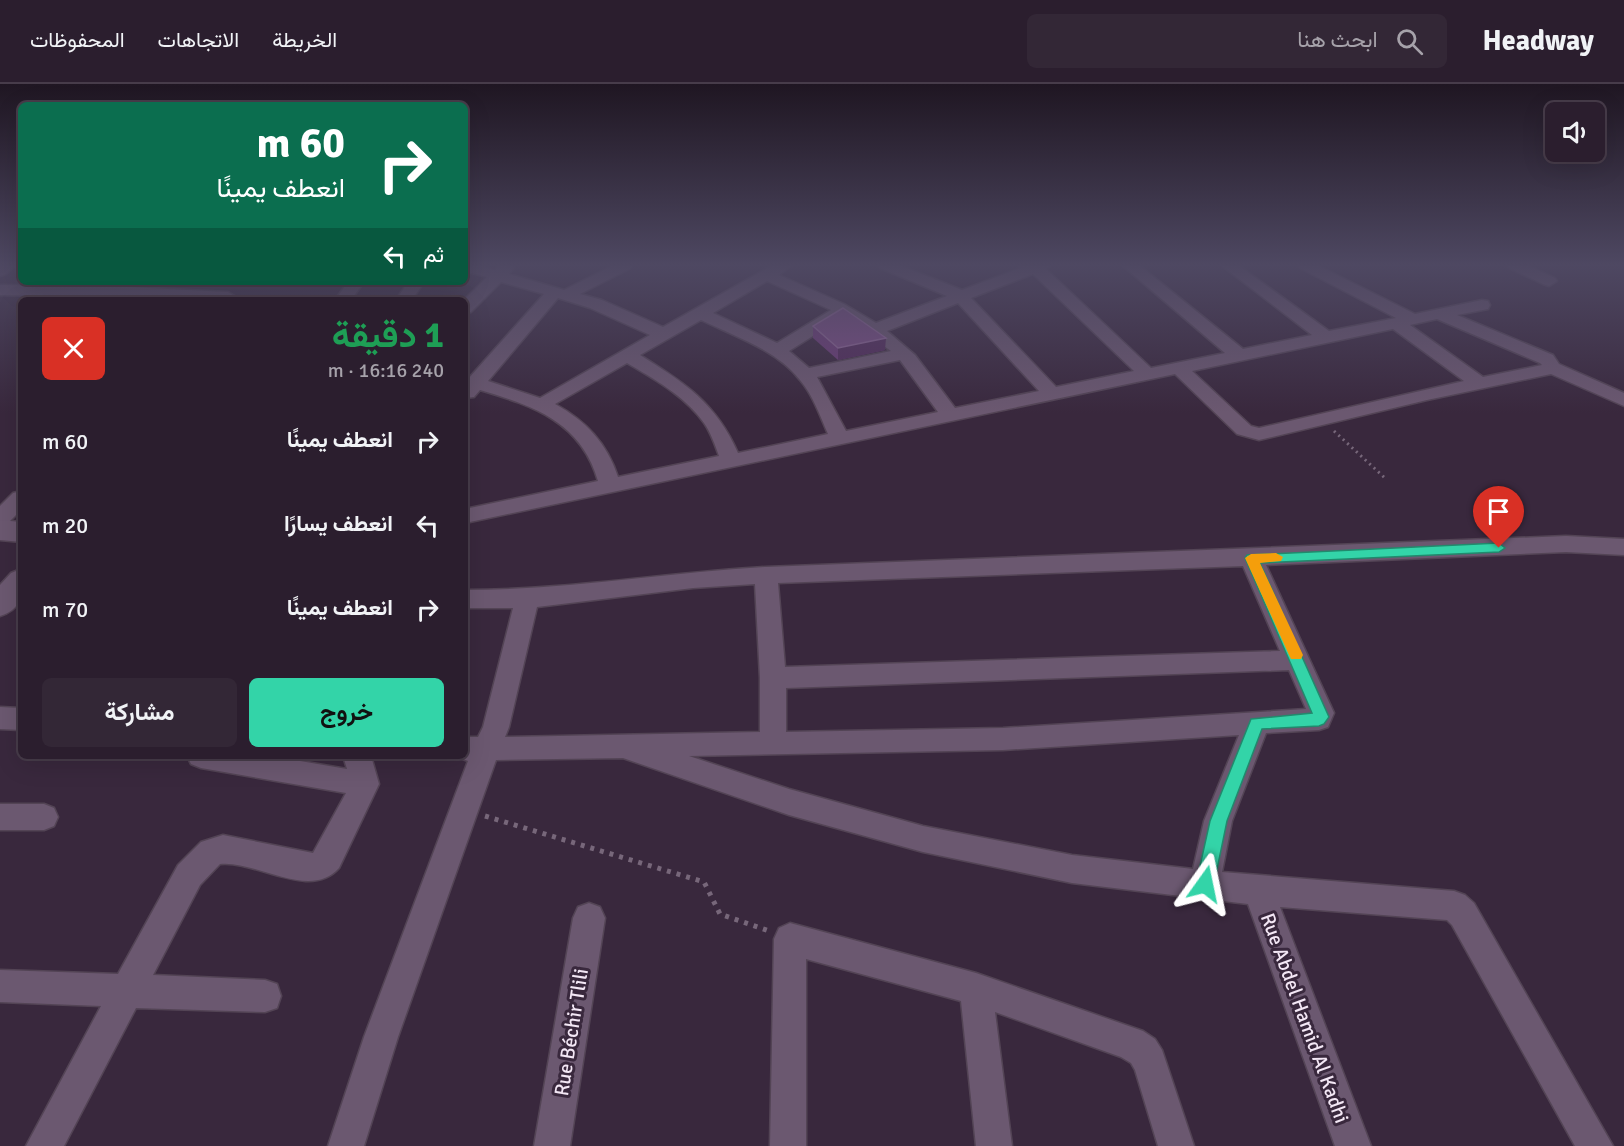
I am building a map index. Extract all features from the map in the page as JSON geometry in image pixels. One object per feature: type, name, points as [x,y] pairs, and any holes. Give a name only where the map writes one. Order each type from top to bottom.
[{"type":"street","points":[[470,389],[540,315]]},
{"type":"street","points":[[622,315],[663,334]]},
{"type":"street","points":[[542,404],[697,315]]},
{"type":"street","points":[[703,315],[777,351],[806,374],[825,404],[839,438]]},
{"type":"street","points":[[777,351],[836,315]]},
{"type":"street","points":[[849,315],[876,329],[904,354],[950,415]]},
{"type":"street","points":[[876,329],[911,315]]},
{"type":"street","points":[[977,315],[1052,394]]},
{"type":"street","points":[[1085,315],[1148,375]]},
{"type":"street","points":[[1190,315],[1240,356]]},
{"type":"street","points":[[1296,315],[1327,338]]},
{"type":"street","points":[[1393,315],[1404,321],[1479,383]]},
{"type":"street","points":[[468,515],[1436,315]]},
{"type":"street","points":[[1440,315],[1547,359],[1553,368],[1624,400]]},
{"type":"street","points":[[626,354],[677,386],[710,418],[731,460]]},
{"type":"street","points":[[806,374],[904,354]]},
{"type":"street","points":[[1179,368],[1244,430],[1262,434],[1553,368]]},
{"type":"street","points":[[470,389],[542,404],[575,427],[587,439],[600,457],[610,485]]},
{"type":"street","points":[[0,518],[18,501]]},
{"type":"street","points":[[0,530],[18,532]]},
{"type":"street","points":[[468,598],[527,599],[766,574],[1251,558],[1566,544],[1624,547]]},
{"type":"street","points":[[475,749],[1003,739],[1319,719],[1321,717],[1298,660],[1251,558]]},
{"type":"street","points":[[766,574],[773,678],[773,744]]},
{"type":"street","points":[[0,605],[18,584]]},
{"type":"street","points":[[346,1146],[381,1037],[464,810],[475,749],[496,727],[527,599]]},
{"type":"street","points":[[773,678],[1298,660]]},
{"type":"street","points":[[0,718],[18,719]]},
{"type":"street","points":[[1205,884],[1218,821],[1257,723]]},
{"type":"street","points":[[626,747],[789,802],[923,839],[1072,869],[1258,891],[1454,906],[1463,914],[1595,1146]]},
{"type":"street","points":[[44,1146],[189,875],[201,861],[211,852],[223,849],[310,868],[321,866],[328,858],[361,770],[235,759]]},
{"type":"street","points":[[0,817],[44,817]]},
{"type":"street","name":"Rue Abdel Hamid Al Kadhi","points":[[1258,891],[1353,1146]]},
{"type":"street","name":"Rue Béchir Tlili","points":[[552,1146],[589,918]]},
{"type":"street","points":[[788,1146],[790,939],[976,989],[1131,1043],[1143,1051],[1150,1062],[1176,1146]]},
{"type":"street","points":[[0,986],[265,996]]},
{"type":"street","points":[[976,989],[994,1146]]},
{"type":"path","points":[[1321,419],[1386,479]]},
{"type":"path","points":[[464,810],[704,882],[720,914],[790,939]]},
{"type":"building","points":[[832,315],[852,315],[886,338],[838,348],[813,326]]},
{"type":"slow traffic","points":[[1276,557],[1251,558],[1296,655]]},
{"type":"route","points":[[1205,884],[1218,821],[1257,723],[1319,719],[1322,713],[1251,558],[1499,548]]}]
